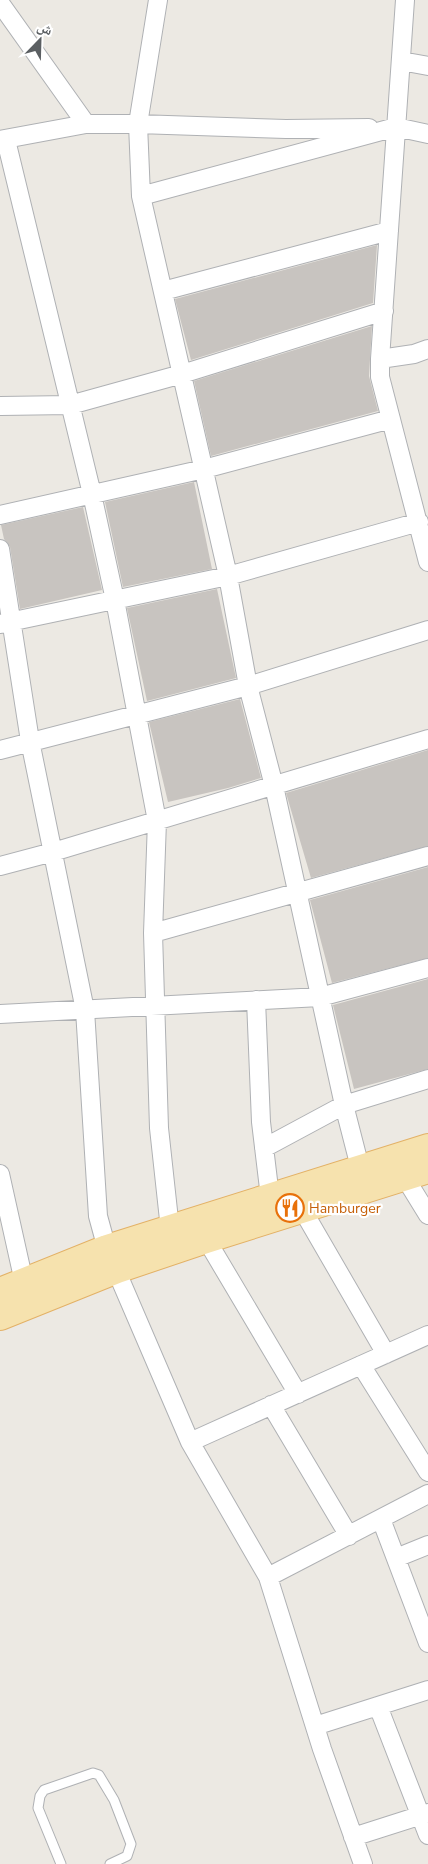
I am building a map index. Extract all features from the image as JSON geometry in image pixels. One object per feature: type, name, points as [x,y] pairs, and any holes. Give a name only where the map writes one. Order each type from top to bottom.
[{"type":"main road","points":[[12,1287],[112,1259],[206,1239],[302,1209],[428,1148]]},
{"type":"main road","points":[[0,1316],[170,1229],[270,1197],[363,1179],[416,1172]]},
{"type":"street","points":[[158,0],[138,124],[141,196],[228,576],[248,686],[274,786],[344,1105],[363,1179]]},
{"type":"street","points":[[405,0],[380,377],[428,562]]},
{"type":"street","points":[[0,3],[86,124]]},
{"type":"street","points":[[401,61],[428,66]]},
{"type":"street","points":[[170,1229],[159,1128],[153,933],[157,821],[138,714],[92,494],[3,140],[86,124],[138,124],[286,130],[396,127],[428,134]]},
{"type":"street","points":[[141,196],[396,127]]},
{"type":"street","points":[[163,291],[389,231]]},
{"type":"street","points":[[0,406],[70,405],[182,374],[384,311]]},
{"type":"street","points":[[380,359],[414,354],[428,349]]},
{"type":"street","points":[[0,515],[204,469],[391,419]]},
{"type":"street","points":[[6,623],[228,576],[419,522]]},
{"type":"street","points":[[0,549],[6,623],[85,1010],[98,1216],[112,1259],[190,1442],[268,1577],[315,1726],[363,1864]]},
{"type":"street","points":[[0,750],[248,686],[428,630]]},
{"type":"street","points":[[0,866],[53,852],[428,739]]},
{"type":"street","points":[[153,933],[428,856]]},
{"type":"street","points":[[0,1014],[320,997],[428,968]]},
{"type":"street","points":[[256,1000],[261,1122],[270,1197]]},
{"type":"street","points":[[264,1148],[344,1105],[428,1079]]},
{"type":"street","points":[[416,1172],[428,1215]]},
{"type":"street","points":[[0,1174],[12,1287]]},
{"type":"street","points":[[302,1209],[386,1354]]},
{"type":"street","points":[[206,1239],[298,1394]]},
{"type":"street","points":[[190,1442],[428,1335]]},
{"type":"street","points":[[361,1365],[428,1472]]},
{"type":"street","points":[[271,1405],[349,1536]]},
{"type":"street","points":[[268,1577],[428,1494]]},
{"type":"street","points":[[381,1519],[428,1642]]},
{"type":"street","points":[[396,1558],[428,1545]]},
{"type":"street","points":[[315,1726],[428,1690]]},
{"type":"street","points":[[378,1706],[424,1814],[428,1835]]},
{"type":"street","points":[[353,1837],[424,1814]]},
{"type":"lane","points":[[61,1864],[38,1808],[40,1796],[44,1790],[93,1773],[99,1775],[114,1800],[131,1844],[127,1856],[110,1864]]},
{"type":"building","points":[[377,245],[373,303],[191,360],[175,299]]},
{"type":"building","points":[[372,326],[369,376],[378,411],[211,456],[194,381]]},
{"type":"building","points":[[194,482],[212,569],[123,587],[105,502]]},
{"type":"building","points":[[83,507],[102,590],[20,609],[10,547],[4,539],[1,525]]},
{"type":"building","points":[[217,589],[236,678],[147,701],[127,608]]},
{"type":"building","points":[[240,699],[261,778],[168,802],[149,722]]},
{"type":"building","points":[[428,750],[428,846],[311,878],[286,793]]},
{"type":"building","points":[[428,867],[428,958],[332,983],[310,900]]},
{"type":"building","points":[[428,979],[428,1069],[354,1089],[333,1005]]},
{"type":"place","name":"Hamburger","points":[[290,1208]]}]
